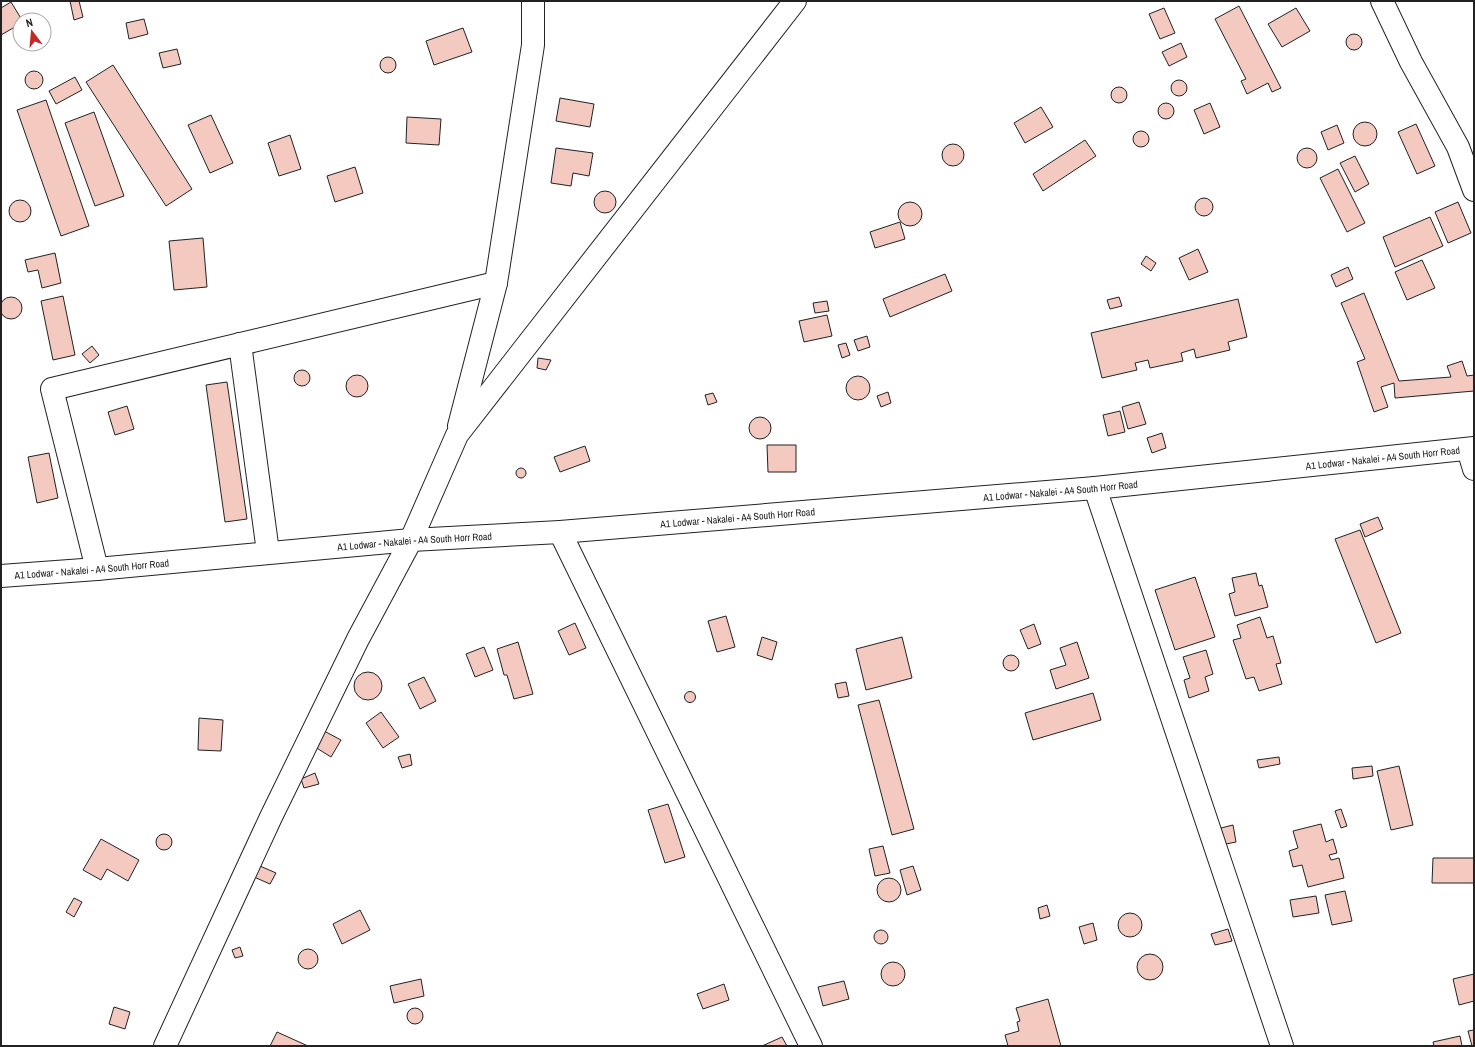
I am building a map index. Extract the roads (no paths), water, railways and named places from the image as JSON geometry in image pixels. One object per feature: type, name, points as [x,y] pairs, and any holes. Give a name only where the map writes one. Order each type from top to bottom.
[{"type":"street","points":[[166,1046],[274,810],[358,639],[411,540],[457,435],[496,283],[533,45],[533,1]]},
{"type":"street","points":[[457,435],[795,1]]},
{"type":"street","points":[[1382,1],[1411,62],[1458,147],[1474,190]]},
{"type":"street","points":[[97,569],[52,389],[496,283]]},
{"type":"street","points":[[240,344],[268,552]]},
{"type":"street","points":[[1471,448],[1474,469]]},
{"type":"street","name":"A1 Lodwar - Nakalei - A4 South Horr Road","points":[[1,576],[97,569],[268,552],[411,540],[560,532],[1094,488],[1471,448]]},
{"type":"street","points":[[1094,488],[1282,1046]]},
{"type":"street","points":[[560,532],[811,1046]]}]
